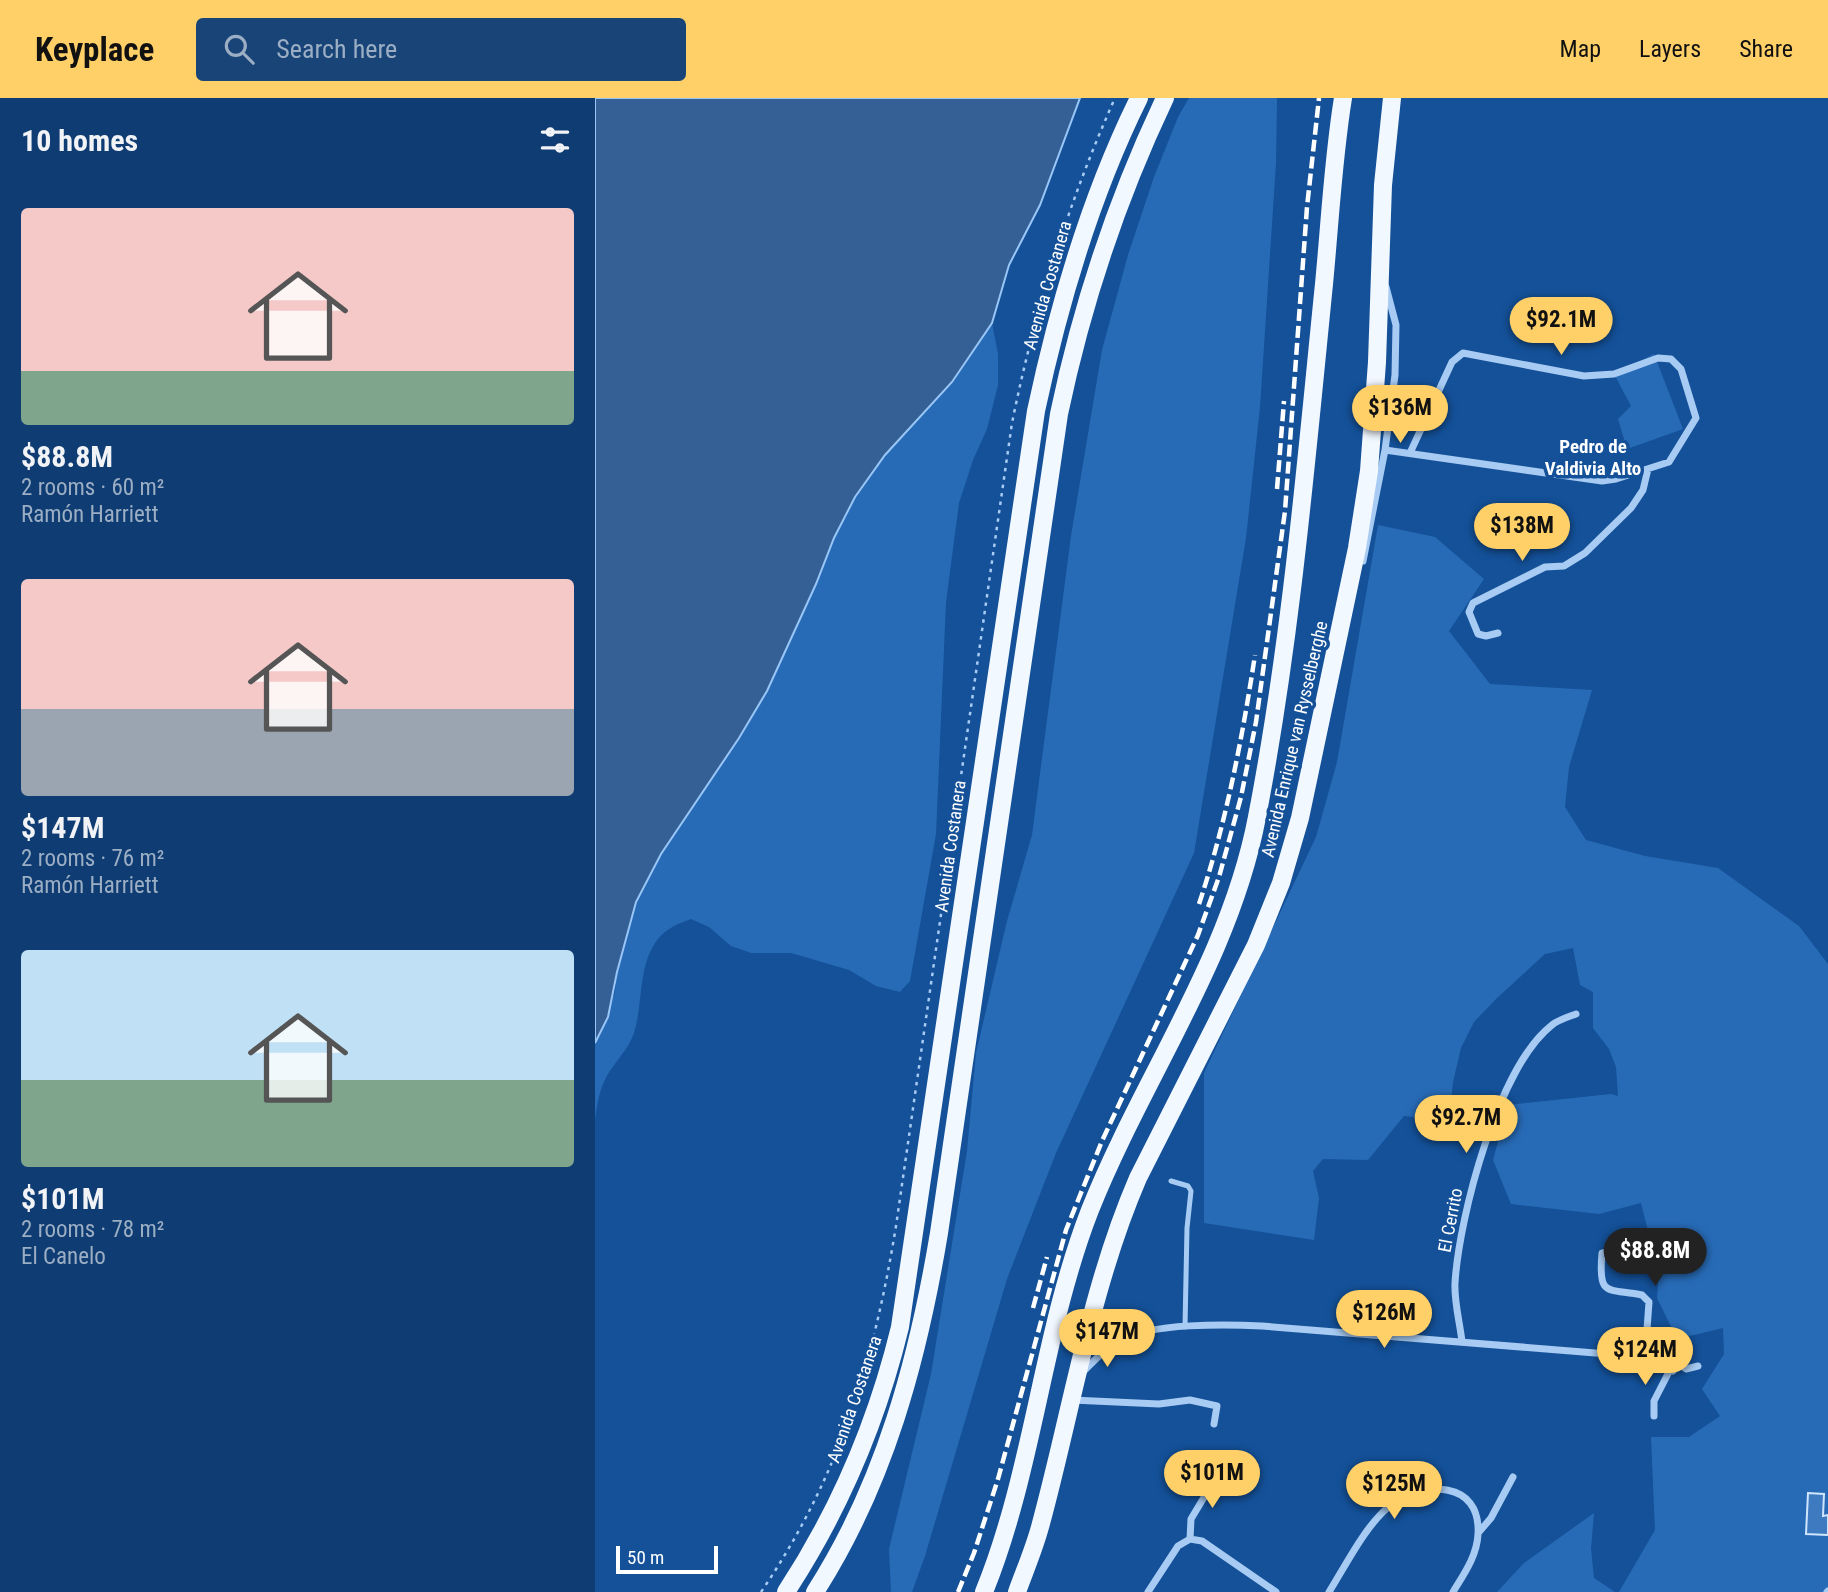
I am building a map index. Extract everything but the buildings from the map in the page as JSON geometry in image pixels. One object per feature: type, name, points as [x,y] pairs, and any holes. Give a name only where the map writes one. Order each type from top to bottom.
[{"type":"main road","name":"Avenida Costanera","points":[[786,1592],[815,1546],[852,1471],[881,1395],[898,1337],[911,1266],[982,767],[1037,411],[1052,337],[1085,229],[1118,142],[1139,98]]},
{"type":"main road","points":[[814,1592],[836,1556],[870,1486],[901,1406],[919,1339],[939,1233],[1059,414],[1098,263],[1129,178],[1165,98]]},
{"type":"main road","name":"Avenida Enrique van Rysselberghe","points":[[984,1592],[1012,1510],[1061,1300],[1077,1246],[1106,1173],[1204,976],[1237,892],[1252,842],[1274,723],[1287,631],[1343,98]]},
{"type":"main road","name":"Avenida Enrique van Rysselberghe","points":[[1017,1592],[1039,1528],[1105,1264],[1138,1178],[1246,966],[1281,883],[1300,818],[1357,548],[1372,442],[1383,185],[1392,98]]},
{"type":"street","points":[[1344,615],[1365,554],[1385,450],[1395,374],[1396,325],[1380,272]]},
{"type":"street","points":[[1385,450],[1592,481],[1616,479],[1669,462],[1695,422],[1696,414],[1684,375],[1677,363],[1671,359],[1658,358],[1613,374],[1584,376],[1463,353],[1452,362],[1410,453]]},
{"type":"street","points":[[1498,634],[1478,634],[1469,612],[1473,603],[1545,567],[1565,566],[1585,553],[1631,508],[1643,490],[1648,469]]},
{"type":"street","name":"El Cerrito","points":[[1462,1342],[1455,1286],[1464,1220],[1482,1150],[1496,1115],[1528,1052],[1553,1024],[1576,1014]]},
{"type":"street","points":[[1631,1249],[1602,1253],[1601,1278],[1609,1291],[1642,1295],[1649,1302],[1645,1357]]},
{"type":"street","points":[[1094,1314],[1108,1332],[1121,1339]]},
{"type":"street","points":[[1076,1381],[1094,1361],[1121,1339],[1185,1326],[1237,1325],[1645,1357],[1660,1348],[1670,1355],[1673,1364],[1654,1401],[1654,1416]]},
{"type":"street","points":[[1668,1377],[1679,1364],[1686,1368],[1698,1366]]},
{"type":"street","points":[[1071,1400],[1159,1404],[1190,1400],[1217,1406],[1214,1424]]},
{"type":"street","points":[[1453,1592],[1470,1563],[1479,1532],[1491,1518],[1513,1477]]},
{"type":"street","points":[[1190,1539],[1191,1519],[1215,1479]]},
{"type":"street","points":[[1329,1592],[1377,1518],[1398,1500],[1416,1492],[1441,1488],[1459,1494],[1474,1513],[1479,1532]]},
{"type":"street","points":[[1148,1592],[1178,1546],[1190,1539],[1202,1541],[1276,1592]]},
{"type":"lane","points":[[1171,1181],[1186,1185],[1191,1191],[1187,1228],[1185,1326]]},
{"type":"path","points":[[761,1592],[790,1548],[823,1485],[857,1397],[878,1326],[896,1226],[1012,423],[1032,334],[1054,255],[1077,189],[1115,98]]},
{"type":"shaded area","points":[[595,98],[1080,98],[1040,205],[1009,265],[992,323],[952,382],[885,455],[855,497],[834,538],[767,691],[739,738],[661,854],[636,902],[608,1017],[595,1043]]},
{"type":"shaded area","points":[[1189,98],[1277,98],[1276,163],[1260,407],[1246,538],[1194,853],[1056,1153],[1007,1279],[912,1592],[891,1592],[889,1549],[931,1374],[967,1151],[976,1053],[1007,921],[1032,835],[1071,536],[1102,350],[1128,255],[1154,177],[1178,117]]},
{"type":"shaded area","points":[[992,323],[998,354],[998,385],[987,429],[973,460],[959,503],[946,602],[936,834],[910,981],[900,992],[876,986],[849,970],[791,953],[751,953],[731,946],[709,927],[691,919],[681,923],[662,934],[650,953],[643,975],[634,1033],[605,1080],[595,1121],[595,1043],[615,992],[617,972],[636,902],[661,854],[739,738],[767,691],[834,538],[855,497],[885,455],[952,382]]},
{"type":"shaded area","points":[[1654,354],[1683,429],[1627,449],[1618,419],[1631,406],[1614,374]]},
{"type":"shaded area","points":[[1378,525],[1435,537],[1484,579],[1449,631],[1490,684],[1592,690],[1569,767],[1565,807],[1586,840],[1645,856],[1718,868],[1799,926],[1828,964],[1828,1592],[1619,1592],[1655,1530],[1651,1437],[1689,1437],[1720,1416],[1702,1389],[1724,1354],[1723,1328],[1677,1339],[1657,1298],[1660,1259],[1648,1231],[1641,1203],[1599,1214],[1511,1204],[1493,1160],[1508,1105],[1611,1094],[1618,1096],[1616,1067],[1609,1049],[1593,1028],[1593,992],[1580,985],[1573,948],[1545,954],[1474,1022],[1461,1048],[1453,1082],[1449,1121],[1404,1116],[1368,1160],[1323,1159],[1313,1171],[1319,1198],[1314,1240],[1204,1223],[1204,1073],[1316,837],[1337,762]]},
{"type":"shaded area","points":[[1594,1513],[1591,1549],[1594,1578],[1615,1592],[1497,1592],[1524,1563]]},
{"type":"railway","points":[[958,1592],[998,1479],[1066,1230],[1102,1141],[1198,935],[1219,877],[1241,797],[1256,722],[1285,511],[1307,207],[1319,98]]},
{"type":"railway","points":[[1277,489],[1284,401]]},
{"type":"railway","points":[[1199,904],[1232,781],[1255,655]]},
{"type":"railway","points":[[1033,1308],[1047,1257]]},
{"type":"district","name":"Pedro de Valdivia Alto","points":[[1593,457]]}]
